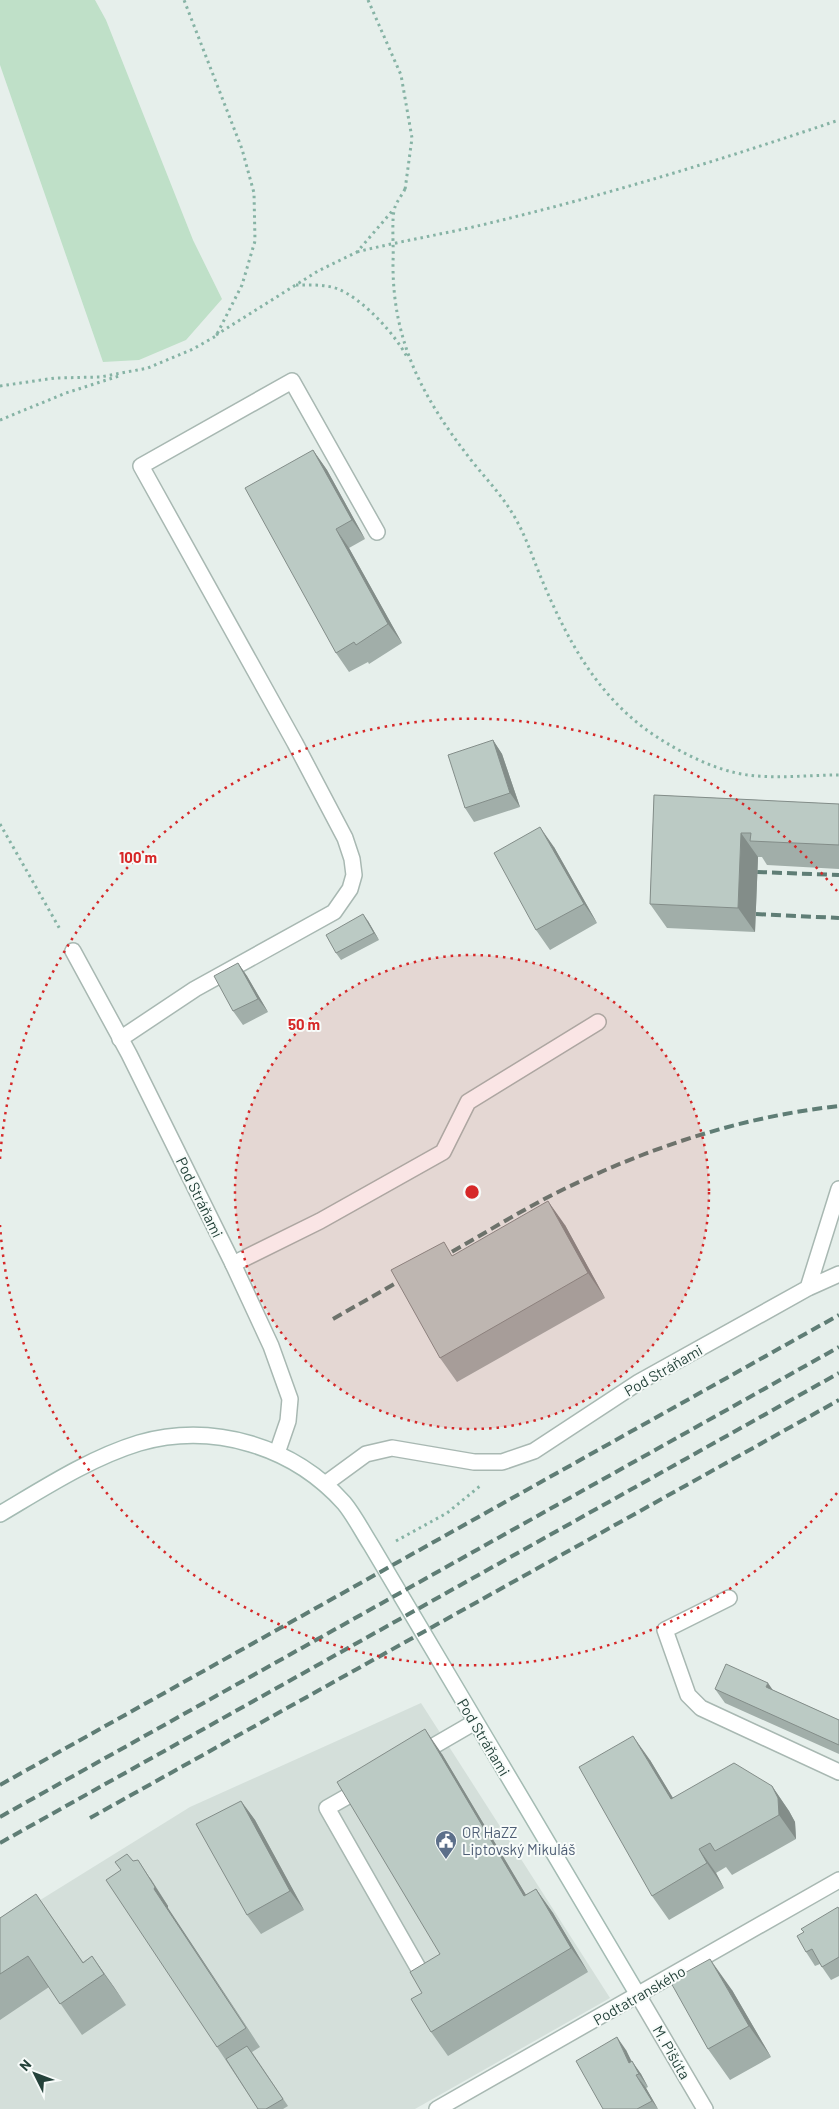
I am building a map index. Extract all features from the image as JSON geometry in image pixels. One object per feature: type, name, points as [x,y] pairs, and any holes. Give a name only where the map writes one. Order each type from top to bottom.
[{"type":"street","points":[[120,1039],[195,989],[334,912],[350,889],[354,875],[352,859],[344,838],[295,743],[140,466],[292,381],[377,532]]},
{"type":"street","name":"Pod Stráňami","points":[[73,951],[120,1039],[233,1264],[271,1346],[290,1399],[288,1421],[276,1453]]},
{"type":"street","points":[[233,1264],[320,1221],[443,1152],[468,1102],[598,1022]]},
{"type":"street","points":[[808,1288],[839,1189]]},
{"type":"street","name":"Pod Stráňami","points":[[325,1484],[366,1454],[392,1448],[474,1462],[502,1462],[534,1451],[639,1382],[808,1288],[839,1274]]},
{"type":"street","name":"Pod Stráňami","points":[[0,1514],[65,1477],[104,1458],[139,1444],[178,1436],[218,1436],[246,1442],[276,1453],[300,1466],[325,1484],[345,1504],[376,1553],[638,1995]]},
{"type":"street","points":[[729,1598],[665,1630],[688,1695],[701,1708],[839,1772]]},
{"type":"street","points":[[409,1760],[475,1722]]},
{"type":"street","points":[[376,1779],[327,1808],[421,1973]]},
{"type":"street","name":"Podtatranského","points":[[437,2109],[839,1880]]},
{"type":"street","name":"M. Pišúta","points":[[638,1995],[705,2109]]},
{"type":"path","points":[[184,0],[242,149],[254,193],[256,241],[242,284],[216,336]]},
{"type":"path","points":[[357,252],[394,208],[405,189],[412,138],[400,75],[368,0]]},
{"type":"path","points":[[0,420],[66,393],[157,364],[193,349],[318,271],[357,252],[495,222],[579,200],[673,174],[839,120]]},
{"type":"path","points":[[394,208],[393,271],[397,311],[400,333],[411,364]]},
{"type":"path","points":[[296,286],[324,285],[338,289],[355,298],[400,344],[432,405],[514,516],[557,615],[573,646],[590,674],[622,710],[646,730],[687,755],[732,772],[783,777],[839,775]]},
{"type":"path","points":[[0,386],[55,378],[100,378],[132,371]]},
{"type":"path","points":[[0,824],[73,951]]},
{"type":"path","points":[[376,1553],[447,1512],[482,1484]]},
{"type":"shaded area","points":[[421,1703],[610,1998],[415,2109],[0,2109],[0,1925],[190,1807]]},
{"type":"green space","points":[[0,0],[95,0],[106,20],[193,240],[222,299],[186,340],[139,360],[103,362],[0,65]]},
{"type":"building","points":[[313,450],[352,520],[336,529],[388,624],[356,645],[354,642],[336,653],[245,488]]},
{"type":"building","points":[[493,740],[510,793],[465,808],[448,755]]},
{"type":"building","points":[[654,795],[839,804],[839,845],[750,841],[751,833],[741,833],[738,908],[650,904]]},
{"type":"building","points":[[540,827],[584,904],[536,930],[494,853]]},
{"type":"building","points":[[363,914],[374,933],[336,953],[326,935]]},
{"type":"building","points":[[238,963],[258,999],[233,1011],[214,976]]},
{"type":"building","points":[[548,1201],[588,1273],[440,1358],[391,1270],[444,1242],[452,1256]]},
{"type":"building","points":[[726,1664],[768,1683],[766,1687],[839,1720],[839,1745],[715,1689]]},
{"type":"building","name":"OR HaZZ Liptovský Mikuláš","points":[[425,1729],[524,1896],[536,1889],[571,1948],[431,2032],[411,1999],[422,1993],[410,1972],[440,1954],[337,1782]]},
{"type":"building","points":[[633,1736],[671,1799],[734,1763],[772,1786],[778,1798],[779,1815],[715,1851],[710,1843],[699,1849],[707,1863],[652,1896],[579,1767]]},
{"type":"building","points":[[241,1801],[290,1891],[247,1915],[196,1824]]},
{"type":"building","points":[[127,1854],[133,1861],[138,1860],[155,1887],[154,1889],[246,2028],[217,2047],[106,1880],[121,1870],[115,1862]]},
{"type":"building","points":[[36,1894],[83,1963],[92,1956],[104,1974],[60,2004],[28,1956],[0,1974],[0,1918]]},
{"type":"building","points":[[838,1907],[839,1957],[822,1967],[812,1949],[806,1952],[797,1936],[804,1932],[801,1929]]},
{"type":"building","points":[[710,1959],[749,2026],[708,2049],[670,1981]]},
{"type":"building","points":[[617,2037],[629,2063],[632,2061],[639,2074],[636,2075],[652,2101],[637,2109],[603,2109],[576,2061]]},
{"type":"building","points":[[247,2046],[283,2099],[266,2109],[258,2109],[226,2059]]},
{"type":"railway","points":[[757,872],[839,875]]},
{"type":"railway","points":[[756,914],[839,918]]},
{"type":"railway","points":[[439,1259],[554,1194],[657,1149],[693,1137],[765,1118],[839,1106]]},
{"type":"railway","points":[[333,1319],[410,1275]]},
{"type":"railway","points":[[0,1785],[839,1315]]},
{"type":"railway","points":[[0,1817],[839,1347]]},
{"type":"railway","points":[[0,1843],[839,1373]]},
{"type":"railway","points":[[90,1818],[839,1400]]},
{"type":"place","name":"OR HaZZ Liptovský Mikuláš","points":[[446,1860]]}]
